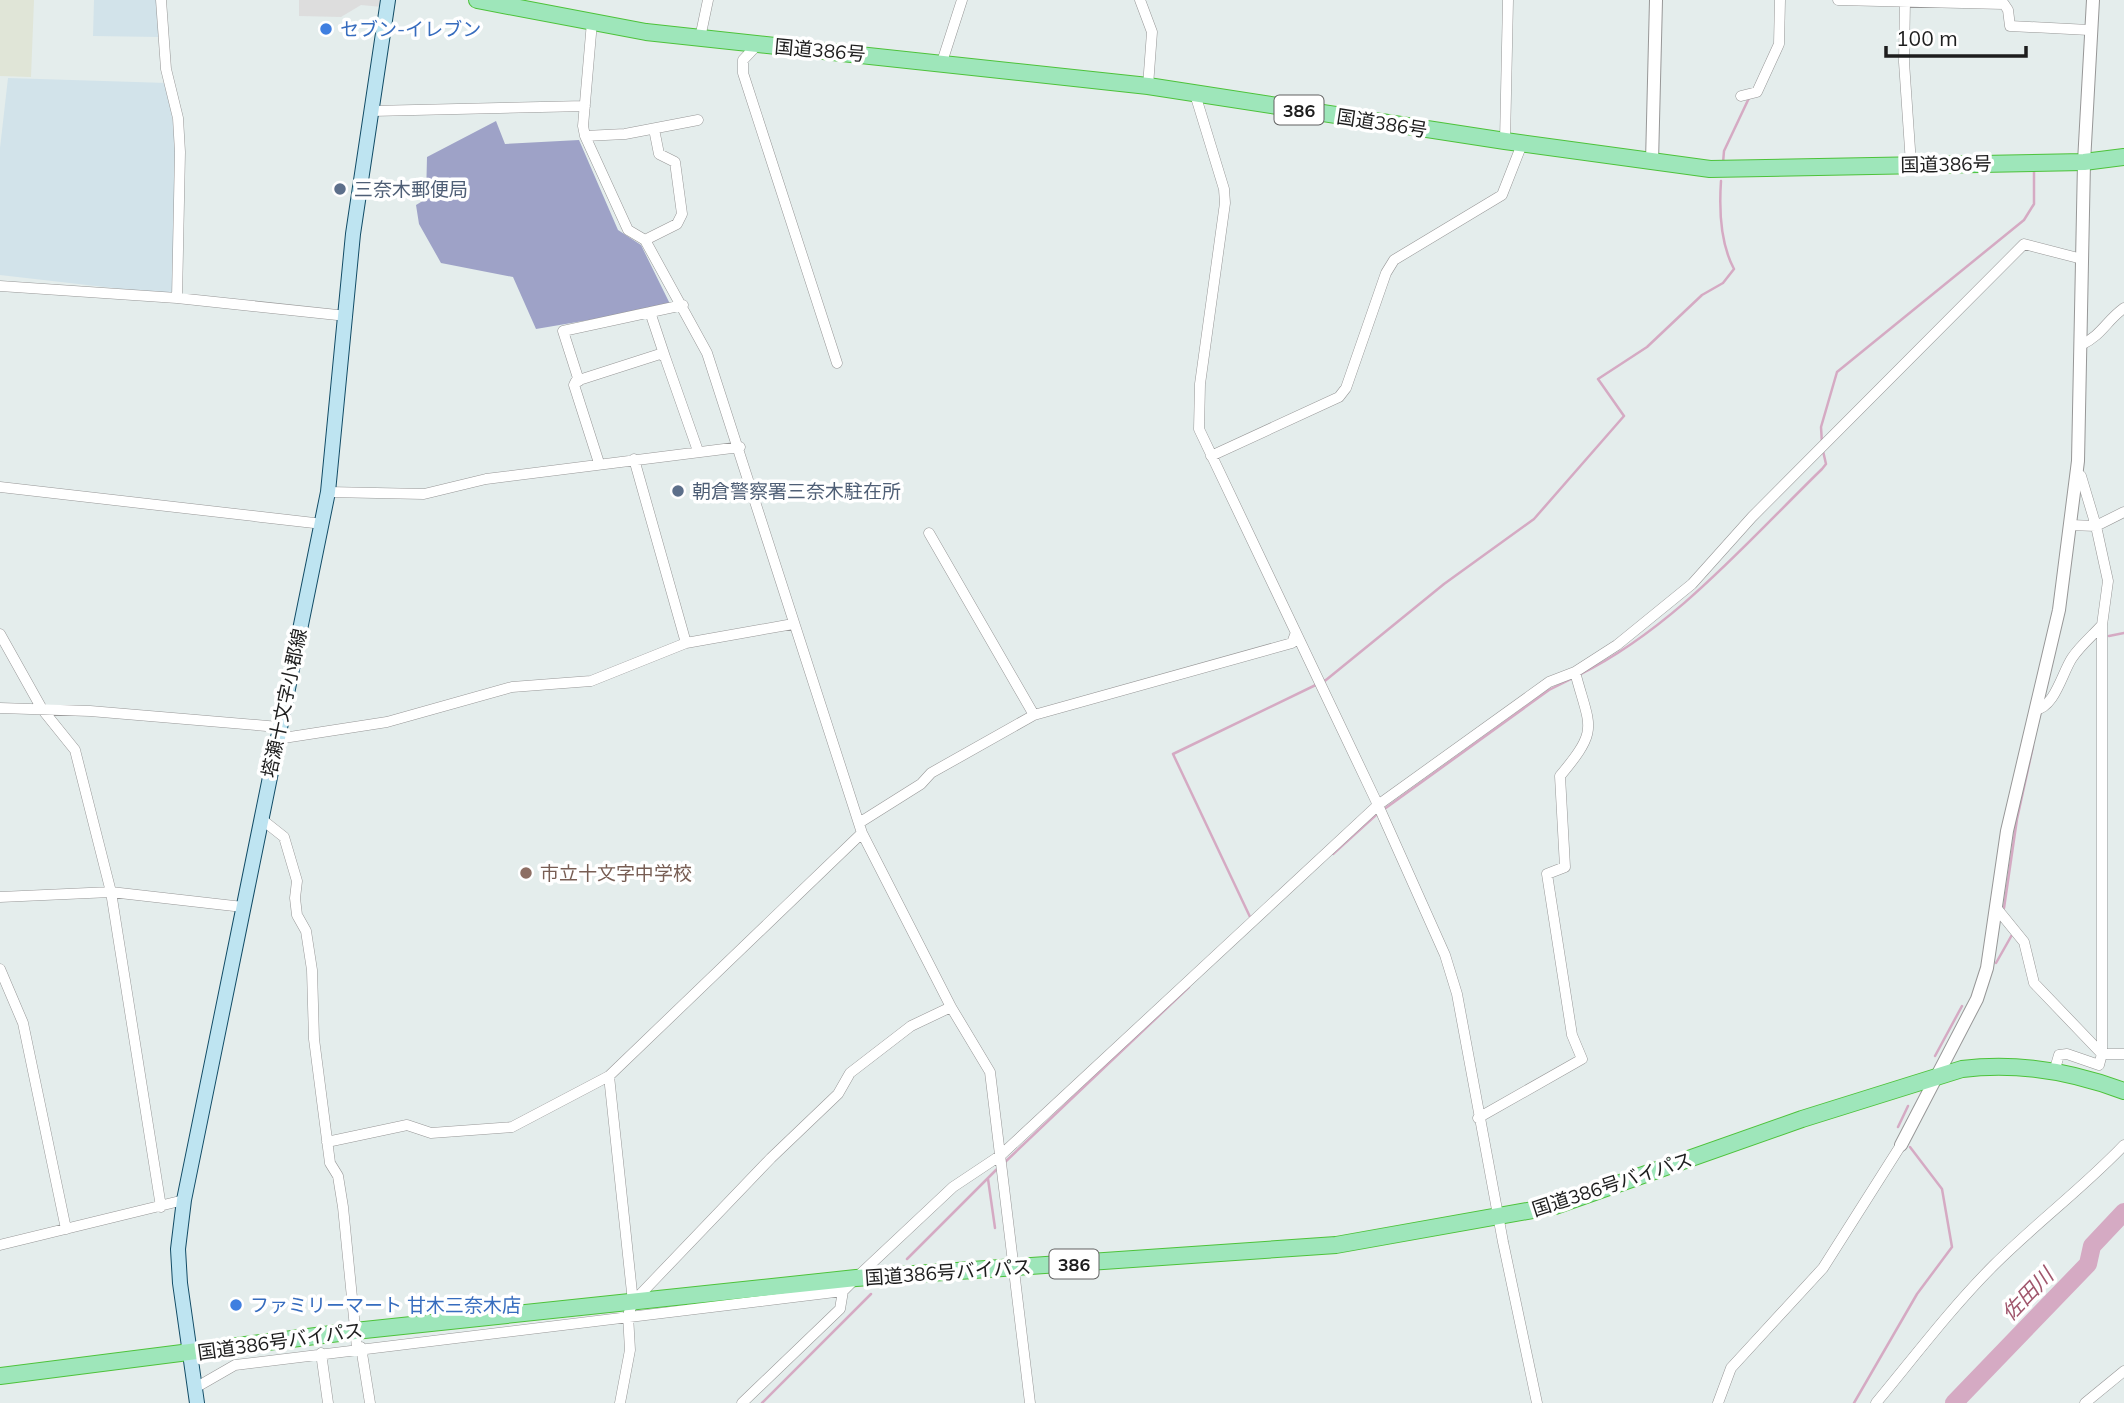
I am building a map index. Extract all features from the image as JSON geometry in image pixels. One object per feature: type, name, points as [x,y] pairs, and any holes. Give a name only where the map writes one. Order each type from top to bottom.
[{"type":"highway","name":"国道386号","points":[[477,0],[542,5],[592,22],[700,38],[1148,86],[1522,144],[1710,169],[2084,162],[2124,157]]},
{"type":"highway","name":"国道386号バイパス","points":[[0,1376],[355,1331],[631,1308],[856,1278],[1336,1245],[1555,1206],[1939,1074],[1986,1066],[2054,1072],[2124,1091]]},
{"type":"main road","name":"塔瀬十文字小郡線","points":[[197,1403],[178,1249],[184,1200],[260,818],[323,524],[347,316],[353,234],[388,0]]},
{"type":"street","points":[[161,0],[166,69],[178,118],[180,152],[177,298]]},
{"type":"street","points":[[700,38],[708,0]]},
{"type":"street","points":[[942,62],[962,0]]},
{"type":"street","points":[[1140,0],[1152,32],[1148,86]]},
{"type":"street","points":[[1505,141],[1508,0]]},
{"type":"street","points":[[1651,162],[1656,0]]},
{"type":"street","points":[[1743,95],[1757,92],[1779,44],[1780,0]]},
{"type":"street","points":[[1838,0],[2004,4],[2008,10],[2010,26],[2089,30]]},
{"type":"street","points":[[1718,1403],[1731,1368],[1823,1268],[1901,1145],[1977,999],[1987,968],[1998,910],[2007,831],[2059,610],[2076,472],[2084,162],[2089,30],[2093,0]]},
{"type":"street","points":[[1905,1],[1904,62],[1911,164]]},
{"type":"street","points":[[0,708],[42,709],[278,733],[387,722],[512,687],[591,681],[686,643],[797,623],[707,353],[645,240],[628,230],[585,136],[592,22]]},
{"type":"street","points":[[758,44],[743,60],[743,73],[837,363]]},
{"type":"street","points":[[1195,94],[1224,189],[1225,203],[1199,384],[1199,429],[1378,805],[1451,971],[1478,1118],[1537,1403]]},
{"type":"street","points":[[372,111],[585,106]]},
{"type":"street","points":[[585,136],[625,134],[698,120]]},
{"type":"street","points":[[645,240],[677,225],[682,214],[675,162],[659,154],[654,129]]},
{"type":"street","points":[[1211,456],[1339,397],[1346,388],[1386,273],[1394,260],[1502,195],[1522,144]]},
{"type":"street","points":[[742,1403],[840,1309],[843,1291],[856,1278],[953,1187],[1001,1155],[1378,805],[1549,682],[1575,672],[1617,645],[1692,584],[1752,517],[2024,244],[2082,259]]},
{"type":"street","points":[[0,286],[177,298],[347,316]]},
{"type":"street","points":[[579,380],[563,331],[682,305]]},
{"type":"street","points":[[2081,345],[2099,337],[2110,318],[2124,308]]},
{"type":"street","points":[[650,312],[698,452]]},
{"type":"street","points":[[599,463],[574,385],[579,380],[660,354],[665,357]]},
{"type":"street","points":[[328,492],[424,494],[486,479],[740,447]]},
{"type":"street","points":[[634,459],[686,643]]},
{"type":"street","points":[[2054,1072],[2059,1055],[2067,1054],[2099,1065],[2102,1054],[2102,625],[2108,581],[2096,526],[2081,476],[2076,472]]},
{"type":"street","points":[[0,486],[323,524]]},
{"type":"street","points":[[2070,525],[2096,526],[2124,512]]},
{"type":"street","points":[[929,533],[1034,715]]},
{"type":"street","points":[[793,624],[860,828],[951,1007],[990,1072],[1030,1403]]},
{"type":"street","points":[[2035,710],[2042,709],[2049,701],[2073,655],[2102,625]]},
{"type":"street","points":[[0,634],[42,709],[75,750],[111,892],[161,1207]]},
{"type":"street","points":[[327,1142],[407,1125],[431,1133],[512,1127],[609,1076],[860,828],[921,784],[931,773],[1034,715],[1292,643],[1295,635]]},
{"type":"street","points":[[1478,1118],[1583,1059],[1572,1035],[1547,874],[1565,867],[1560,776],[1584,748],[1590,728],[1575,672]]},
{"type":"street","points":[[260,818],[284,837],[298,881],[295,898],[297,915],[306,931],[312,970],[314,1039],[327,1142],[330,1163],[338,1176],[344,1207],[355,1331],[370,1403]]},
{"type":"street","points":[[0,897],[111,892],[243,907]]},
{"type":"street","points":[[1998,910],[2024,942],[2034,983],[2102,1054],[2124,1054]]},
{"type":"street","points":[[0,969],[23,1023],[66,1230]]},
{"type":"street","points":[[631,1308],[771,1158],[838,1094],[850,1073],[911,1026],[951,1007]]},
{"type":"street","points":[[609,1076],[631,1308],[630,1350],[620,1403]]},
{"type":"street","points":[[1876,1403],[1942,1321],[1994,1264],[2105,1166],[2124,1145]]},
{"type":"street","points":[[0,1245],[184,1200]]},
{"type":"street","points":[[195,1388],[235,1365],[631,1308],[843,1291]]},
{"type":"street","points":[[321,1353],[328,1403]]},
{"type":"street","points":[[2085,1403],[2124,1371]]},
{"type":"shaded area","points":[[0,0],[34,0],[31,77],[0,76]]},
{"type":"shaded area","points":[[94,0],[158,0],[159,37],[93,36]]},
{"type":"shaded area","points":[[299,0],[384,0],[382,7],[361,5],[341,17],[299,16]]},
{"type":"shaded area","points":[[8,78],[167,83],[177,152],[174,295],[0,275],[0,148]]},
{"type":"shaded area","points":[[496,121],[505,144],[579,140],[618,230],[641,245],[671,306],[536,329],[513,277],[441,263],[419,224],[416,205],[426,199],[427,157]]},
{"type":"waterway","points":[[1723,163],[1724,151],[1749,98]]},
{"type":"waterway","points":[[1822,444],[1821,427],[1837,372],[2024,220],[2034,204],[2034,169]]},
{"type":"waterway","points":[[1251,919],[1173,754],[1326,680],[1444,584],[1534,519],[1624,416],[1598,379],[1647,347],[1702,295],[1723,283],[1734,269],[1729,259],[1722,226],[1721,181]]},
{"type":"waterway","points":[[1579,675],[1614,656],[1646,633],[1708,582],[1822,469],[1826,464],[1823,451]]},
{"type":"waterway","points":[[2109,636],[2124,633]]},
{"type":"waterway","points":[[1383,810],[1549,690],[1573,678]]},
{"type":"waterway","points":[[2004,908],[2017,819],[2033,746]]},
{"type":"waterway","points":[[1333,854],[1376,815]]},
{"type":"waterway","points":[[1996,963],[2013,933]]},
{"type":"waterway","points":[[1004,1163],[1189,987]]},
{"type":"waterway","points":[[1935,1056],[1962,1006]]},
{"type":"waterway","points":[[1898,1127],[1908,1106]]},
{"type":"waterway","points":[[1854,1403],[1917,1294],[1952,1247],[1942,1189],[1910,1147]]},
{"type":"waterway","points":[[907,1259],[999,1167]]},
{"type":"waterway","points":[[988,1179],[995,1228]]},
{"type":"waterway","name":"佐田川","points":[[1954,1403],[2088,1264],[2092,1246],[2124,1212]]},
{"type":"waterway","points":[[762,1403],[871,1294]]},
{"type":"place","name":"セブン-イレブン","points":[[326,29]]},
{"type":"place","name":"三奈木郵便局","points":[[340,189]]},
{"type":"place","name":"朝倉警察署三奈木駐在所","points":[[678,491]]},
{"type":"place","name":"市立十文字中学校","points":[[526,873]]},
{"type":"place","name":"ファミリーマート 甘木三奈木店","points":[[236,1305]]}]
